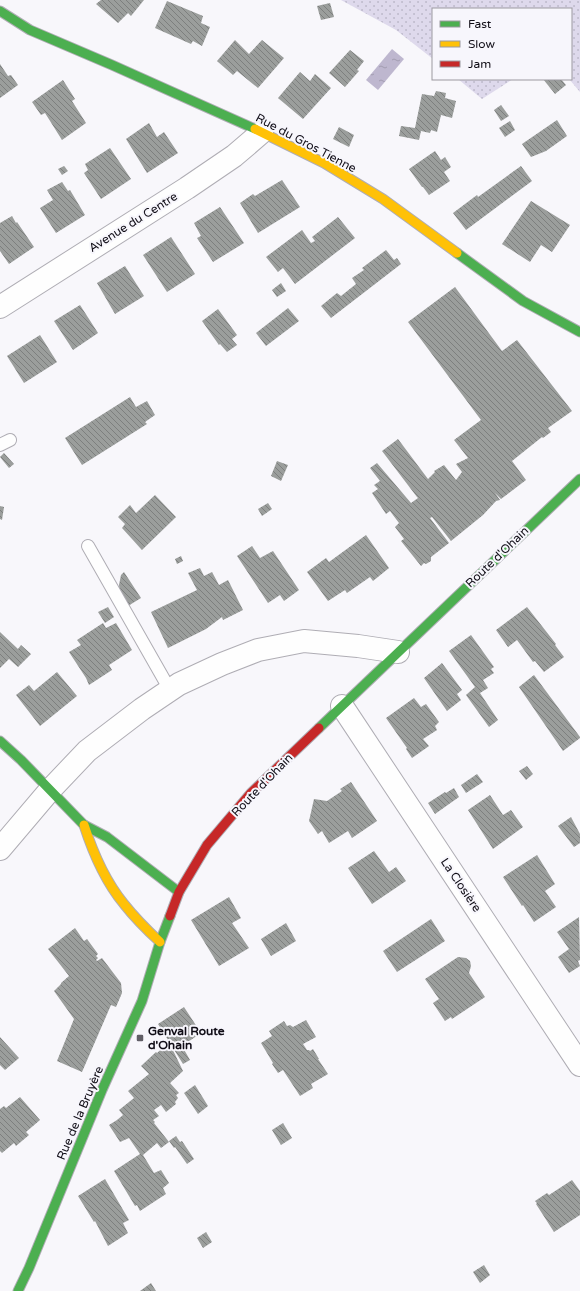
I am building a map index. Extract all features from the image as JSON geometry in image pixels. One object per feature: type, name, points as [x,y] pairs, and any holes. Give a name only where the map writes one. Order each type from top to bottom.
[{"type":"street","name":"Rue du Gros Tienne","points":[[0,11],[30,30],[262,132],[324,163],[383,199],[522,301],[580,332]]},
{"type":"street","name":"Avenue du Centre","points":[[0,307],[187,188],[234,156],[262,132]]},
{"type":"street","name":"Route d'Ohain","points":[[160,942],[179,892],[207,845],[251,793],[580,479]]},
{"type":"street","points":[[0,849],[50,790],[87,751],[142,709],[179,684],[222,664],[258,650],[304,641],[358,646],[398,652]]},
{"type":"street","name":"La Closière","points":[[342,706],[580,1065]]},
{"type":"street","points":[[0,741],[84,825],[107,837],[179,892]]},
{"type":"street","points":[[84,825],[90,845],[108,882],[130,913],[160,942]]},
{"type":"street","name":"Rue de la Bruyère","points":[[18,1291],[29,1268],[102,1090],[142,1000],[160,942]]},
{"type":"lane","points":[[88,546],[170,690]]},
{"type":"shaded area","points":[[341,0],[580,0],[580,92],[570,80],[572,80],[572,8],[432,8],[432,58],[396,30]]},
{"type":"shaded area","points":[[459,80],[511,80],[482,99]]},
{"type":"water","points":[[392,49],[404,59],[378,90],[366,80]]},
{"type":"building","points":[[101,0],[144,0],[131,16],[128,13],[118,23],[96,4]]},
{"type":"building","points":[[167,1],[203,16],[201,23],[210,27],[202,46],[193,41],[191,44],[155,28]]},
{"type":"building","points":[[330,3],[334,17],[321,20],[317,6]]},
{"type":"building","points":[[235,40],[249,54],[262,40],[284,58],[258,88],[237,71],[233,75],[217,61]]},
{"type":"building","points":[[350,50],[364,61],[357,70],[359,71],[345,87],[329,73]]},
{"type":"building","points":[[0,64],[8,76],[11,75],[18,85],[0,98]]},
{"type":"building","points":[[300,72],[310,81],[315,74],[331,88],[303,119],[278,98]]},
{"type":"building","points":[[63,80],[75,99],[72,101],[86,123],[62,140],[45,113],[41,115],[32,102]]},
{"type":"building","points":[[544,80],[562,80],[566,85],[555,94]]},
{"type":"building","points":[[436,91],[446,93],[445,98],[456,101],[452,118],[441,115],[437,132],[431,130],[430,133],[421,131],[419,140],[399,136],[401,126],[415,128],[422,94],[434,96]]},
{"type":"building","points":[[501,105],[509,116],[501,121],[494,110]]},
{"type":"building","points":[[557,120],[567,136],[546,151],[531,157],[522,144]]},
{"type":"building","points":[[510,121],[515,130],[505,137],[499,128]]},
{"type":"building","points":[[149,123],[157,137],[164,132],[178,153],[147,173],[126,139]]},
{"type":"building","points":[[339,127],[354,135],[349,147],[333,139]]},
{"type":"building","points":[[110,148],[131,179],[101,199],[84,173],[88,170],[85,164]]},
{"type":"building","points":[[435,151],[441,160],[445,157],[451,167],[444,172],[450,181],[429,195],[409,169]]},
{"type":"building","points":[[64,166],[68,171],[62,175],[58,169]]},
{"type":"building","points":[[521,166],[532,181],[466,230],[453,213]]},
{"type":"building","points":[[282,180],[300,207],[258,233],[240,203],[253,194],[255,196]]},
{"type":"building","points":[[62,182],[68,191],[70,190],[85,215],[56,233],[40,208],[53,200],[47,190]]},
{"type":"building","points":[[531,201],[570,225],[552,252],[541,245],[530,262],[502,244]]},
{"type":"building","points":[[220,207],[244,243],[213,262],[197,238],[201,236],[194,223]]},
{"type":"building","points":[[12,216],[34,247],[9,264],[0,251],[0,223]]},
{"type":"building","points":[[338,217],[355,238],[295,284],[283,268],[278,272],[266,257],[302,230],[311,243],[315,241],[312,237]]},
{"type":"building","points":[[171,237],[195,274],[167,292],[143,255]]},
{"type":"building","points":[[386,250],[394,260],[397,258],[401,264],[331,318],[321,306],[337,293],[341,296],[356,284],[352,278],[364,270],[362,268]]},
{"type":"building","points":[[125,266],[144,296],[115,314],[97,283]]},
{"type":"building","points":[[281,283],[286,291],[277,297],[272,290]]},
{"type":"building","points":[[455,287],[502,351],[517,340],[572,411],[548,428],[551,432],[543,438],[542,437],[512,461],[526,480],[501,499],[495,493],[500,500],[496,501],[483,515],[451,541],[432,517],[430,518],[449,543],[431,557],[431,561],[426,564],[424,563],[421,566],[401,541],[404,539],[395,527],[399,523],[390,511],[386,514],[372,493],[378,489],[374,485],[380,481],[370,468],[377,463],[411,503],[418,498],[382,451],[398,439],[428,479],[435,472],[434,471],[444,465],[456,480],[462,472],[456,464],[468,458],[454,440],[481,420],[408,322]]},
{"type":"building","points":[[80,305],[98,333],[73,350],[54,321]]},
{"type":"building","points":[[288,308],[299,321],[266,346],[256,333]]},
{"type":"building","points":[[218,309],[237,335],[232,339],[237,345],[227,352],[220,344],[219,345],[202,321]]},
{"type":"building","points":[[40,335],[57,362],[24,383],[7,356]]},
{"type":"building","points":[[130,397],[136,407],[147,401],[155,415],[145,422],[147,424],[82,465],[65,438]]},
{"type":"building","points":[[4,453],[14,464],[9,468],[0,457]]},
{"type":"building","points":[[277,461],[288,465],[281,481],[271,476]]},
{"type":"building","points":[[155,495],[176,517],[142,550],[122,528],[125,524],[118,517],[130,505],[136,513]]},
{"type":"building","points":[[268,503],[272,509],[262,516],[258,509]]},
{"type":"building","points":[[0,506],[4,507],[2,520],[0,519]]},
{"type":"building","points":[[366,535],[389,568],[373,581],[370,577],[347,593],[345,590],[328,601],[307,572],[326,558],[329,562]]},
{"type":"building","points":[[252,546],[260,558],[273,551],[299,590],[284,601],[280,595],[268,603],[237,556]]},
{"type":"building","points":[[181,556],[183,561],[177,564],[175,559]]},
{"type":"building","points":[[200,568],[204,576],[212,572],[219,585],[228,580],[243,610],[223,620],[222,617],[206,629],[168,648],[151,612],[197,590],[188,573]]},
{"type":"building","points":[[124,572],[141,598],[128,606],[120,595],[119,585],[121,575]]},
{"type":"building","points":[[108,607],[114,617],[105,623],[98,612]]},
{"type":"building","points":[[527,607],[556,644],[555,645],[564,657],[544,672],[535,661],[533,662],[517,640],[508,647],[496,630]]},
{"type":"building","points":[[103,623],[106,628],[116,623],[132,650],[109,665],[112,670],[89,685],[69,652],[81,645],[77,640]]},
{"type":"building","points":[[0,632],[18,649],[21,645],[31,654],[18,667],[9,659],[0,668]]},
{"type":"building","points":[[471,635],[494,667],[491,669],[494,673],[483,680],[488,688],[480,693],[498,720],[489,727],[466,695],[475,687],[449,651]]},
{"type":"building","points":[[442,663],[462,690],[457,694],[461,700],[447,711],[424,678]]},
{"type":"building","points":[[57,672],[77,696],[40,726],[16,695],[29,685],[34,691]]},
{"type":"building","points":[[534,675],[580,737],[563,751],[519,687]]},
{"type":"building","points":[[414,698],[421,707],[426,704],[439,722],[435,726],[437,730],[423,739],[429,746],[412,758],[406,749],[407,748],[386,718]]},
{"type":"building","points":[[527,766],[533,774],[526,780],[519,771]]},
{"type":"building","points":[[477,774],[483,782],[466,793],[461,785]]},
{"type":"building","points":[[351,782],[377,821],[352,838],[348,831],[329,843],[322,831],[318,834],[309,821],[314,799],[327,801],[342,791],[340,789]]},
{"type":"building","points":[[454,788],[459,797],[435,814],[428,803]]},
{"type":"building","points":[[490,795],[503,815],[511,810],[523,827],[493,849],[468,810]]},
{"type":"building","points":[[571,817],[580,834],[580,843],[574,847],[558,826]]},
{"type":"building","points":[[374,851],[389,872],[396,867],[406,881],[372,904],[348,868]]},
{"type":"building","points":[[537,855],[555,884],[545,891],[556,907],[534,922],[503,877]]},
{"type":"building","points":[[229,897],[241,918],[232,923],[249,948],[219,966],[191,920]]},
{"type":"building","points":[[579,917],[580,960],[578,961],[580,966],[569,973],[558,957],[569,949],[557,932]]},
{"type":"building","points":[[431,919],[445,941],[397,972],[383,951]]},
{"type":"building","points":[[286,923],[296,941],[271,956],[261,939]]},
{"type":"building","points":[[75,928],[84,941],[87,939],[98,954],[96,956],[98,958],[96,960],[97,961],[102,958],[121,983],[122,993],[116,1007],[111,1005],[82,1072],[57,1061],[74,1019],[54,991],[69,976],[48,949]]},
{"type":"building","points":[[458,957],[466,958],[470,961],[471,966],[469,973],[485,997],[452,1019],[451,1017],[445,1021],[433,1003],[439,999],[425,979]]},
{"type":"building","points":[[184,1007],[201,1033],[182,1046],[190,1060],[183,1064],[158,1024]]},
{"type":"building","points":[[306,1020],[316,1037],[303,1044],[307,1050],[310,1051],[313,1049],[328,1074],[311,1084],[313,1088],[300,1096],[283,1070],[278,1073],[261,1043],[272,1036],[269,1031],[284,1021],[287,1026],[290,1025],[293,1027]]},
{"type":"building","points":[[0,1037],[19,1058],[5,1070],[0,1065]]},
{"type":"building","points":[[169,1042],[183,1071],[170,1083],[179,1093],[176,1095],[178,1098],[175,1102],[176,1104],[166,1112],[161,1105],[154,1110],[159,1116],[153,1120],[169,1142],[161,1148],[157,1143],[143,1155],[154,1173],[161,1170],[169,1183],[163,1188],[166,1194],[140,1211],[137,1205],[135,1206],[114,1171],[140,1154],[129,1138],[120,1142],[109,1125],[123,1115],[119,1110],[134,1098],[128,1091],[149,1074],[141,1066]]},
{"type":"building","points":[[195,1085],[208,1106],[198,1114],[184,1093]]},
{"type":"building","points":[[20,1097],[40,1120],[26,1132],[29,1135],[16,1146],[14,1143],[2,1153],[0,1151],[0,1109],[4,1106],[6,1108]]},
{"type":"building","points":[[283,1123],[292,1138],[281,1145],[272,1130]]},
{"type":"building","points":[[176,1136],[180,1142],[182,1141],[194,1159],[187,1164],[169,1141]]},
{"type":"building","points":[[105,1179],[129,1220],[123,1223],[128,1233],[108,1246],[95,1221],[94,1222],[78,1196]]},
{"type":"building","points":[[572,1180],[580,1191],[580,1215],[554,1232],[535,1201],[547,1193],[549,1195]]},
{"type":"building","points":[[206,1232],[212,1242],[203,1248],[197,1238]]},
{"type":"building","points":[[484,1265],[490,1275],[480,1283],[473,1272]]},
{"type":"building","points":[[151,1283],[156,1291],[140,1291]]},
{"type":"traffic: fast","points":[[0,11],[30,30],[255,129]]},
{"type":"traffic: fast","points":[[457,253],[523,301],[580,332]]},
{"type":"traffic: fast","points":[[319,728],[580,479]]},
{"type":"traffic: fast","points":[[0,741],[21,760],[84,825],[107,837],[179,892]]},
{"type":"traffic: fast","points":[[18,1291],[29,1268],[102,1090],[142,1001],[160,942],[170,916]]},
{"type":"traffic: slow","points":[[255,129],[324,163],[383,199],[457,253]]},
{"type":"traffic: slow","points":[[84,825],[91,846],[111,886],[132,914],[160,942]]},
{"type":"traffic: jam","points":[[170,916],[179,892],[207,845],[251,793],[319,728]]},
{"type":"place","name":"Genval Route d'Ohain","points":[[140,1038]]}]
